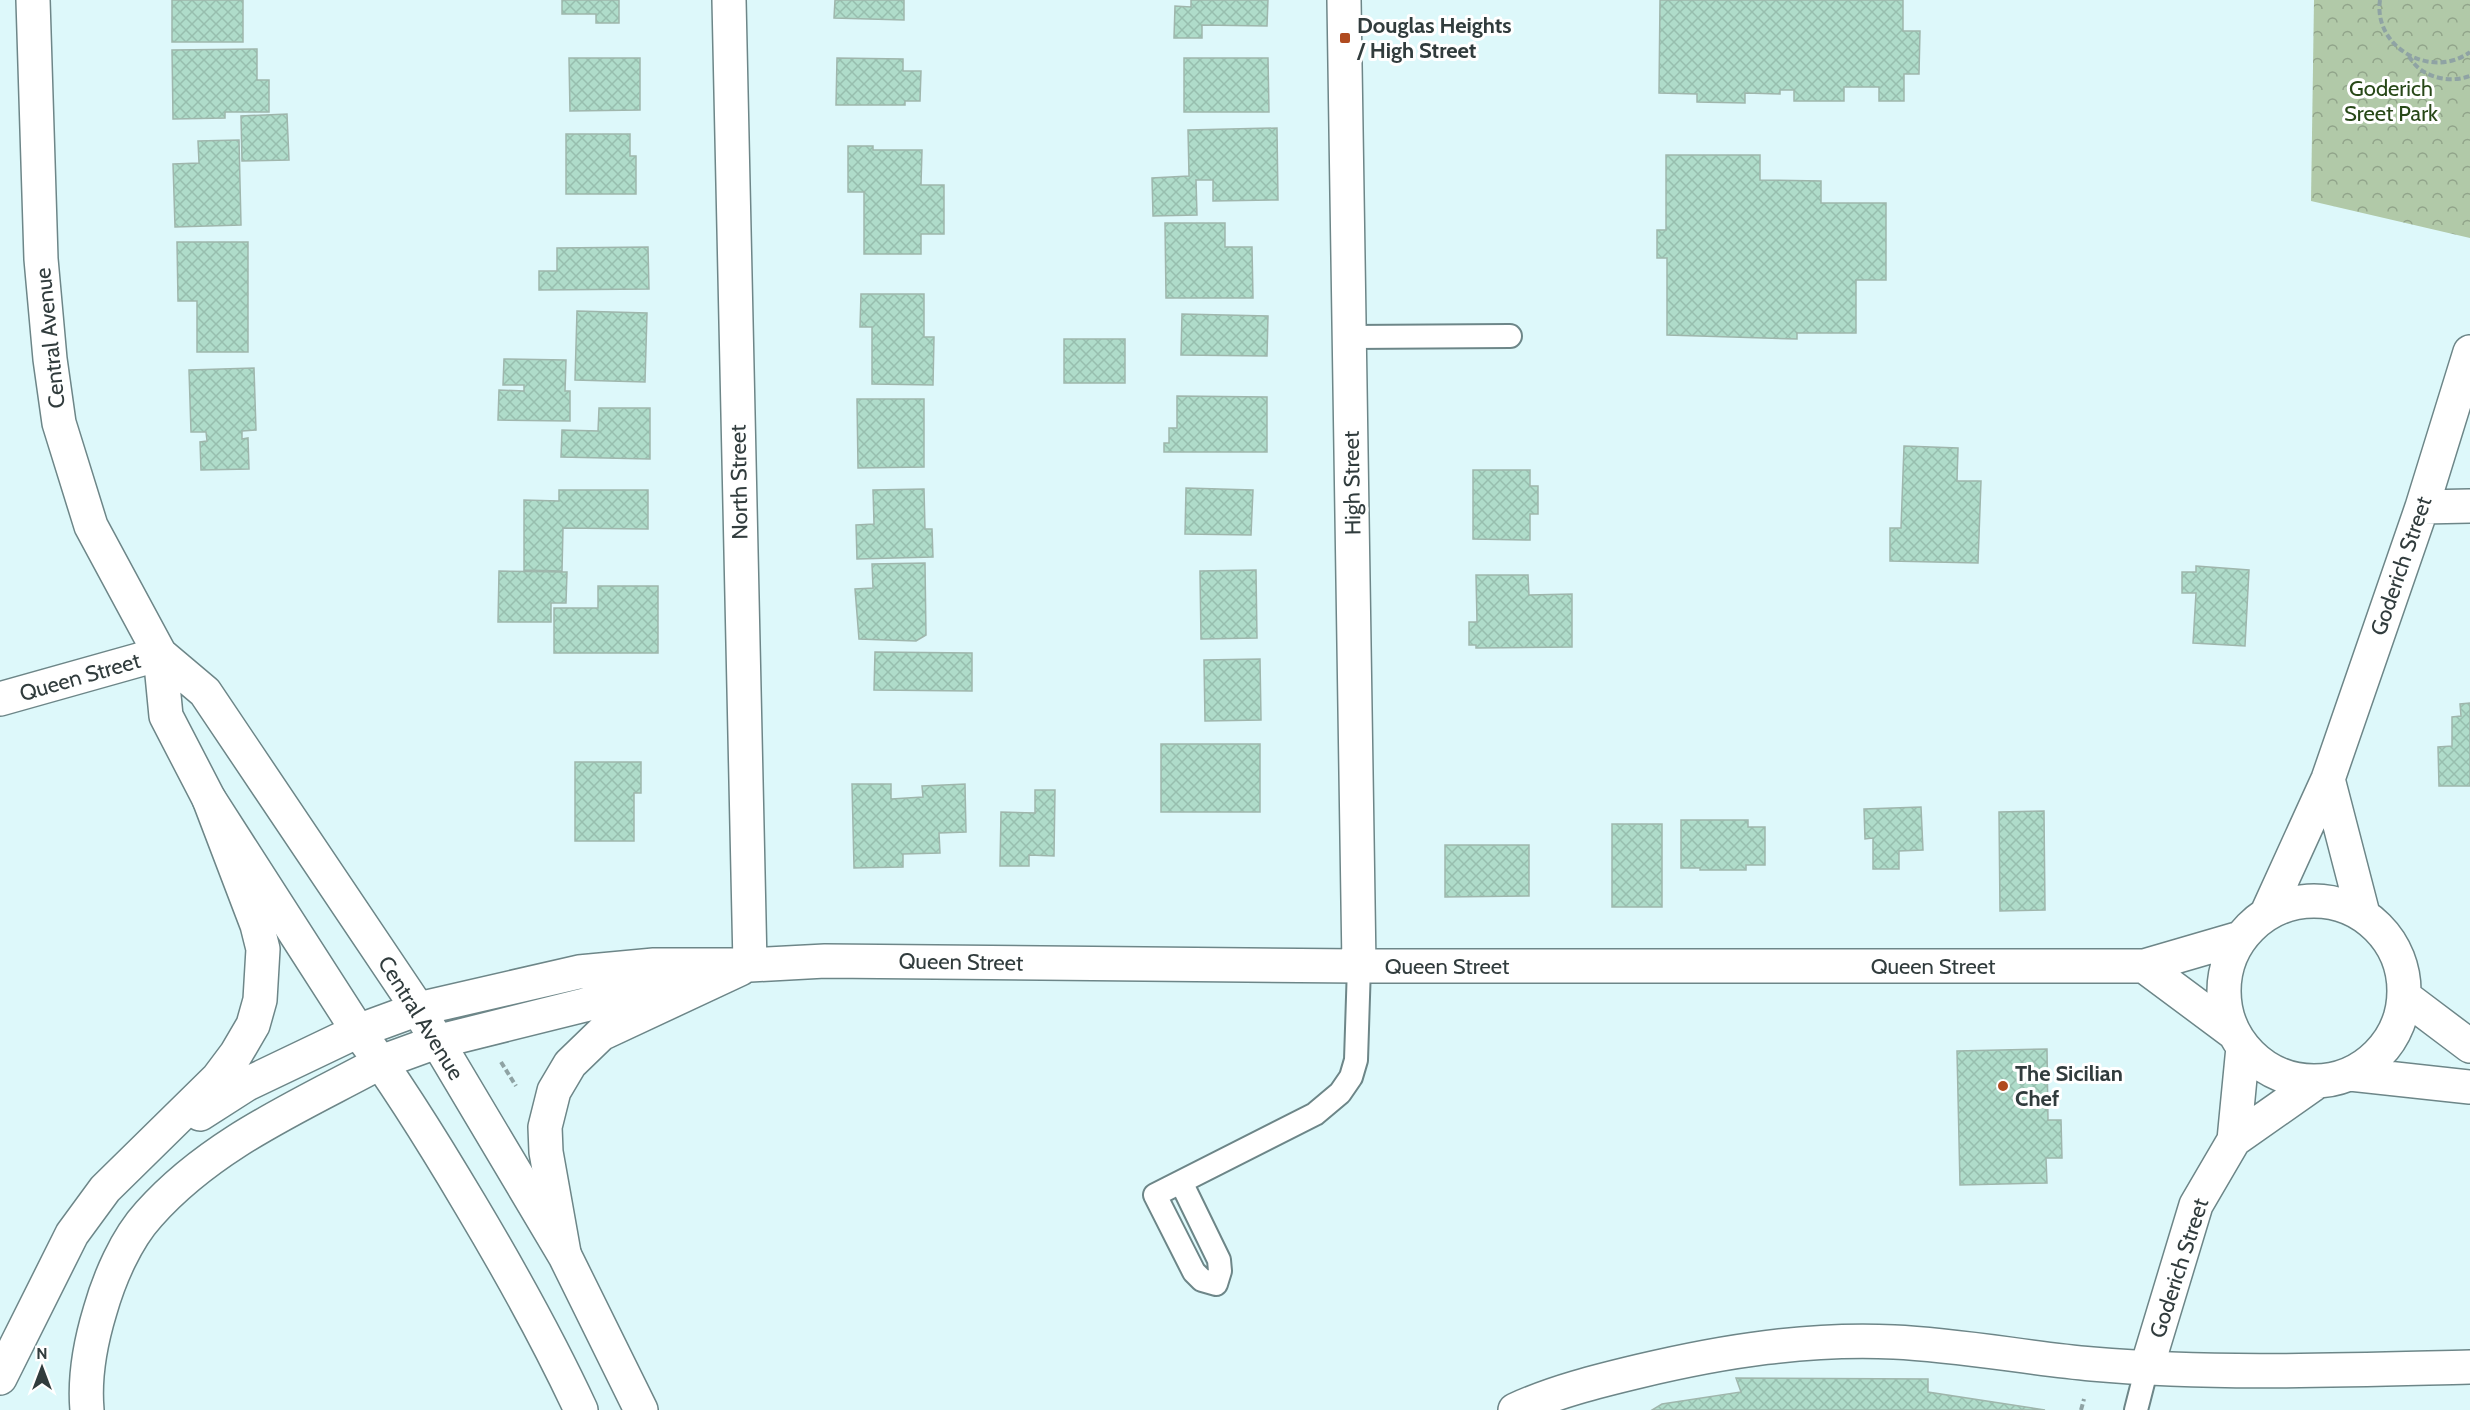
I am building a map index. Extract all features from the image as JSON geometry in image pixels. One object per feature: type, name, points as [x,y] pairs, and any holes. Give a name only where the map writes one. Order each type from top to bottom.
[{"type":"main road","name":"Central Avenue","points":[[33,0],[41,260],[50,359],[59,423],[91,526],[159,654],[166,716],[209,799],[446,1164],[499,1252],[580,1410]]},
{"type":"main road","name":"North Street","points":[[729,0],[750,965]]},
{"type":"main road","name":"High Street","points":[[1344,0],[1359,966]]},
{"type":"main road","name":"Goderich Street","points":[[2267,913],[2328,779],[2422,507],[2470,352]]},
{"type":"main road","points":[[2422,507],[2470,506]]},
{"type":"main road","name":"Central Avenue","points":[[159,654],[205,692],[418,1009],[565,1256],[641,1410]]},
{"type":"main road","name":"Queen Street","points":[[0,699],[159,654]]},
{"type":"main road","points":[[2328,779],[2362,914]]},
{"type":"main road","points":[[0,1378],[72,1234],[105,1189],[196,1102],[236,1054],[253,1025],[260,1000],[263,949],[257,925],[209,799]]},
{"type":"main road","points":[[2238,1040],[2224,1001],[2226,968],[2240,938],[2267,913],[2299,902],[2332,902],[2362,914],[2386,936],[2401,965],[2405,997],[2396,1029],[2378,1055],[2350,1074]]},
{"type":"main road","name":"Queen Street","points":[[144,1150],[247,1084],[358,1031],[418,1009],[579,972],[654,965],[750,965],[825,961],[1359,966],[2144,966],[2240,938]]},
{"type":"main road","name":"Queen Street","points":[[87,1410],[87,1358],[108,1283],[125,1250],[148,1214],[210,1158],[250,1131],[381,1062],[436,1042],[750,965]]},
{"type":"main road","points":[[565,1256],[546,1152],[545,1127],[554,1091],[570,1064],[601,1034],[750,965]]},
{"type":"main road","points":[[2144,966],[2276,1073],[2318,1081],[2350,1074],[2470,1087]]},
{"type":"main road","points":[[2405,997],[2470,1046]]},
{"type":"main road","name":"Goderich Street","points":[[2234,1140],[2238,1040]]},
{"type":"main road","name":"Goderich Street","points":[[2147,1367],[2196,1205],[2234,1140],[2318,1081]]},
{"type":"main road","points":[[1515,1410],[1595,1382],[1669,1364],[1728,1352],[1785,1344],[1839,1340],[1897,1342],[2091,1364],[2147,1367],[2299,1371],[2470,1367]]},
{"type":"lane","points":[[1350,338],[1510,336]]},
{"type":"lane","points":[[1181,1182],[1219,1260],[1220,1271],[1216,1284],[1202,1280],[1194,1272],[1155,1195],[1315,1114],[1340,1093],[1351,1077],[1356,1060],[1359,966]]},
{"type":"lane","points":[[2136,1410],[2147,1367]]},
{"type":"path","points":[[2380,0],[2379,8],[2384,27],[2393,44],[2409,56],[2427,62],[2446,63],[2470,52]]},
{"type":"path","points":[[2409,56],[2414,67],[2438,78],[2458,80],[2470,76]]},
{"type":"path","points":[[499,1057],[520,1092]]},
{"type":"green space","name":"Goderich Sreet Park","points":[[2314,0],[2470,0],[2470,238],[2311,201]]},
{"type":"building","points":[[172,0],[243,0],[243,42],[172,42]]},
{"type":"building","points":[[562,0],[619,0],[619,23],[596,23],[596,14],[562,14]]},
{"type":"building","points":[[835,0],[904,0],[904,20],[834,18]]},
{"type":"building","points":[[1191,0],[1268,0],[1267,26],[1202,25],[1202,38],[1174,38],[1175,6],[1191,7]]},
{"type":"building","points":[[1660,0],[1903,0],[1903,31],[1920,31],[1919,74],[1904,74],[1904,101],[1879,101],[1879,87],[1844,87],[1844,101],[1794,101],[1794,90],[1780,90],[1780,94],[1745,93],[1745,103],[1697,102],[1697,94],[1659,93]]},
{"type":"building","points":[[257,49],[257,80],[269,80],[269,112],[225,112],[225,118],[173,119],[172,50]]},
{"type":"building","points":[[569,58],[640,58],[640,110],[570,111]]},
{"type":"building","points":[[837,58],[903,59],[903,71],[921,71],[920,101],[905,101],[905,105],[836,105]]},
{"type":"building","points":[[1184,58],[1268,58],[1269,112],[1184,112]]},
{"type":"building","points":[[287,114],[289,160],[242,161],[241,116]]},
{"type":"building","points":[[1277,128],[1278,200],[1213,201],[1213,180],[1196,180],[1197,215],[1153,216],[1152,178],[1189,176],[1188,130]]},
{"type":"building","points":[[566,134],[630,134],[630,156],[636,156],[636,194],[566,194]]},
{"type":"building","points":[[239,140],[241,225],[175,227],[173,164],[199,163],[198,141]]},
{"type":"building","points":[[848,146],[873,146],[873,150],[922,150],[921,185],[944,185],[944,234],[921,234],[921,254],[864,254],[864,192],[848,192]]},
{"type":"building","points":[[1666,155],[1760,155],[1760,180],[1821,181],[1821,203],[1886,203],[1886,280],[1856,280],[1856,333],[1797,333],[1797,339],[1667,335],[1667,258],[1657,258],[1657,230],[1666,230]]},
{"type":"building","points":[[1165,223],[1225,223],[1225,247],[1252,247],[1253,298],[1166,298]]},
{"type":"building","points":[[177,242],[248,242],[248,352],[197,352],[197,301],[178,301]]},
{"type":"building","points":[[648,247],[649,289],[539,290],[539,271],[557,271],[557,248]]},
{"type":"building","points":[[861,294],[924,294],[924,337],[934,337],[933,385],[872,384],[872,327],[860,327]]},
{"type":"building","points":[[577,311],[647,313],[645,382],[575,380]]},
{"type":"building","points":[[1182,314],[1268,316],[1267,356],[1181,355]]},
{"type":"building","points":[[1064,339],[1125,339],[1125,383],[1064,383]]},
{"type":"building","points":[[504,359],[566,360],[565,391],[570,391],[570,421],[498,420],[499,390],[524,391],[524,385],[503,385]]},
{"type":"building","points":[[254,368],[256,430],[242,431],[242,439],[248,438],[249,469],[201,470],[200,442],[207,441],[206,432],[191,432],[189,370]]},
{"type":"building","points":[[1177,396],[1267,397],[1267,452],[1164,452],[1164,443],[1169,443],[1169,428],[1177,428]]},
{"type":"building","points":[[857,399],[924,399],[924,467],[858,468]]},
{"type":"building","points":[[599,408],[650,408],[650,459],[561,457],[562,430],[598,431]]},
{"type":"building","points":[[1904,446],[1958,448],[1957,481],[1981,481],[1978,563],[1890,561],[1890,528],[1901,528]]},
{"type":"building","points":[[1473,470],[1530,470],[1530,486],[1538,486],[1538,514],[1530,514],[1530,540],[1473,539]]},
{"type":"building","points":[[1186,488],[1253,490],[1251,535],[1185,534]]},
{"type":"building","points":[[924,489],[925,529],[932,529],[933,557],[857,559],[856,525],[874,524],[873,490]]},
{"type":"building","points":[[559,490],[648,490],[648,529],[563,528],[562,571],[524,570],[524,500],[559,501]]},
{"type":"building","points":[[925,563],[926,635],[916,641],[859,639],[855,589],[873,588],[872,564]]},
{"type":"building","points":[[2196,566],[2249,570],[2245,646],[2193,643],[2196,593],[2182,593],[2182,572],[2196,572]]},
{"type":"building","points":[[1256,570],[1257,638],[1201,639],[1200,571]]},
{"type":"building","points":[[499,571],[567,572],[566,603],[551,603],[551,622],[498,622]]},
{"type":"building","points":[[1476,575],[1528,575],[1529,595],[1572,594],[1572,647],[1476,648],[1476,645],[1469,645],[1469,622],[1477,622]]},
{"type":"building","points":[[598,586],[658,586],[658,653],[554,653],[554,608],[598,608]]},
{"type":"building","points":[[875,652],[972,653],[972,691],[874,690]]},
{"type":"building","points":[[1260,659],[1261,720],[1205,721],[1204,660]]},
{"type":"building","points":[[2470,703],[2470,786],[2439,786],[2438,747],[2452,746],[2452,717],[2461,716],[2460,704]]},
{"type":"building","points":[[1161,744],[1260,744],[1260,812],[1161,812]]},
{"type":"building","points":[[575,762],[641,762],[641,793],[634,793],[634,841],[575,841]]},
{"type":"building","points":[[852,784],[891,784],[891,799],[923,797],[922,786],[965,784],[966,832],[939,833],[940,853],[903,854],[903,867],[854,868]]},
{"type":"building","points":[[1035,790],[1055,790],[1054,856],[1029,855],[1029,866],[1000,866],[1001,812],[1035,813]]},
{"type":"building","points":[[1921,807],[1923,850],[1899,851],[1899,869],[1873,869],[1873,838],[1865,839],[1864,809]]},
{"type":"building","points":[[2044,811],[2045,910],[2000,911],[1999,812]]},
{"type":"building","points":[[1681,820],[1748,820],[1748,827],[1765,827],[1765,865],[1746,865],[1746,870],[1681,868]]},
{"type":"building","points":[[1612,824],[1662,824],[1662,907],[1612,907]]},
{"type":"building","points":[[1445,845],[1529,845],[1529,896],[1445,897]]},
{"type":"building","name":"The Sicilian Chef","points":[[2047,1049],[2048,1120],[2061,1120],[2062,1158],[2046,1158],[2047,1183],[1960,1185],[1957,1051]]},
{"type":"building","points":[[1736,1378],[1928,1379],[1928,1392],[2045,1410],[1652,1410],[1662,1404],[1741,1392]]},
{"type":"place","name":"Douglas Heights / High Street","points":[[1345,38]]},
{"type":"place","name":"The Sicilian Chef","points":[[2003,1086]]}]
